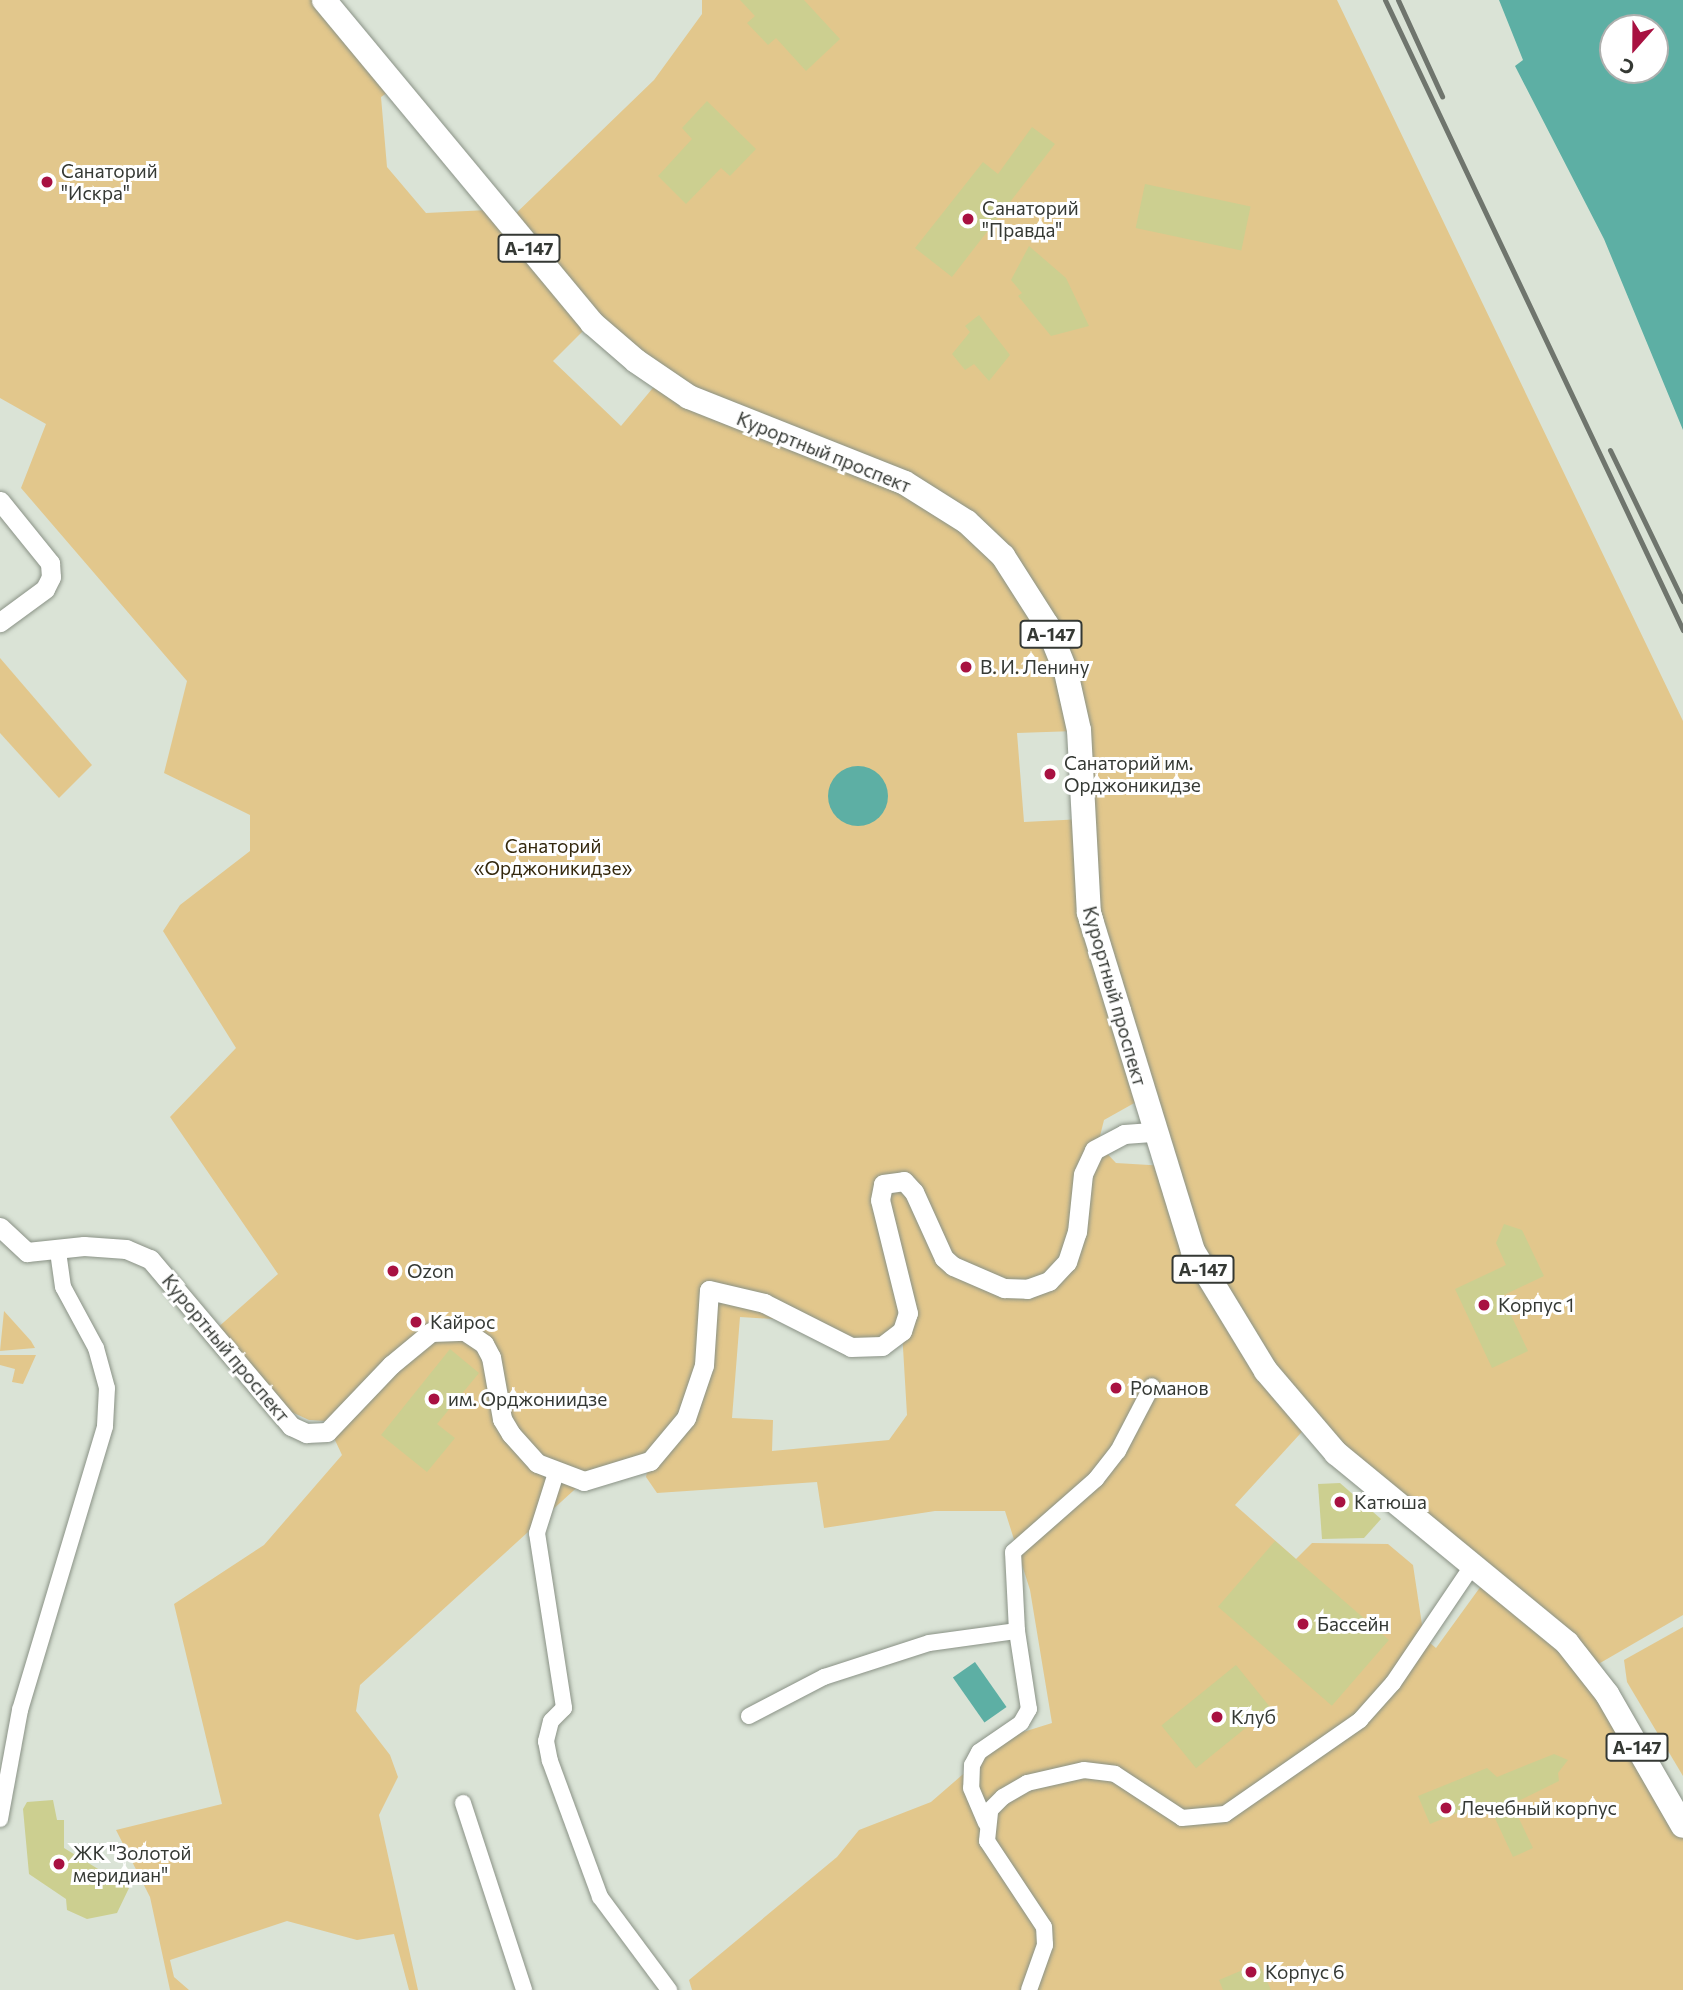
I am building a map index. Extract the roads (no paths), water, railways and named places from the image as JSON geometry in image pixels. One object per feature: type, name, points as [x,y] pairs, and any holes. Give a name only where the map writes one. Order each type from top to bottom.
[{"type":"main road","name":"Курортный проспект","points":[[324,0],[592,323],[636,361],[689,397],[905,483],[967,522],[1003,556],[1047,625],[1066,672],[1079,730],[1088,913],[1193,1251],[1266,1371],[1336,1453],[1567,1643],[1607,1694],[1683,1826]]},
{"type":"street","points":[[0,501],[50,563],[51,577],[45,589],[0,622]]},
{"type":"street","name":"Курортный проспект","points":[[0,1227],[27,1252],[58,1251],[84,1246],[126,1249],[150,1259],[291,1426],[306,1433],[327,1432],[391,1365],[431,1332],[465,1331],[484,1344],[491,1357],[502,1419],[511,1434],[537,1463],[556,1473],[584,1480],[624,1473],[664,1449],[697,1394],[709,1290],[764,1303],[851,1347],[867,1350],[892,1340],[908,1313],[880,1200],[883,1184],[904,1181],[914,1192],[944,1258],[953,1266],[1004,1288],[1027,1289],[1049,1281],[1067,1262],[1077,1232],[1083,1174],[1094,1150],[1124,1134],[1155,1132]]},
{"type":"street","points":[[0,1819],[14,1733],[105,1426],[107,1388],[96,1348],[63,1287],[58,1251]]},
{"type":"street","points":[[1029,1990],[1041,1963],[1044,1927],[993,1856],[986,1823],[971,1788],[972,1765],[979,1752],[1021,1723],[1029,1709],[1017,1631],[1013,1552],[1096,1479],[1118,1451],[1152,1386]]},
{"type":"street","points":[[556,1473],[537,1533],[565,1708],[551,1721],[546,1741],[600,1896],[669,1990]]},
{"type":"street","points":[[986,1823],[1003,1797],[1027,1783],[1084,1770],[1115,1774],[1182,1818],[1225,1814],[1360,1720],[1393,1683],[1473,1565]]},
{"type":"street","points":[[749,1716],[824,1677],[929,1643],[1017,1631]]},
{"type":"street","points":[[463,1803],[524,1990]]},
{"type":"water","points":[[1499,0],[1683,0],[1683,430],[1604,239],[1515,66],[1523,60]]},
{"type":"water","points":[[858,766],[879,775],[888,796],[879,817],[858,826],[837,817],[828,796],[837,775]]},
{"type":"water","points":[[975,1662],[1007,1707],[984,1723],[953,1677]]},
{"type":"railway","points":[[1385,0],[1683,630]]},
{"type":"railway","points":[[1398,0],[1442,96]]},
{"type":"railway","points":[[1610,450],[1683,601]]},
{"type":"place","name":"Санаторий \"Искра\"","points":[[47,182]]},
{"type":"place","name":"Санаторий \"Правда\"","points":[[968,219]]},
{"type":"place","name":"В. И. Ленину","points":[[966,667]]},
{"type":"place","name":"Санаторий им. Орджоникидзе","points":[[1050,774]]},
{"type":"place","name":"Ozon","points":[[393,1271]]},
{"type":"place","name":"Корпус 1","points":[[1484,1305]]},
{"type":"place","name":"Кайрос","points":[[416,1322]]},
{"type":"place","name":"Романов","points":[[1116,1388]]},
{"type":"place","name":"им. Орджониидзе","points":[[434,1399]]},
{"type":"place","name":"Катюша","points":[[1340,1502]]},
{"type":"place","name":"Бассейн","points":[[1303,1624]]},
{"type":"place","name":"Клуб","points":[[1217,1717]]},
{"type":"place","name":"Лечебный корпус","points":[[1446,1808]]},
{"type":"place","name":"ЖК \"Золотой меридиан\"","points":[[59,1864]]},
{"type":"place","name":"Корпус 6","points":[[1251,1972]]},
{"type":"park label","name":"Санаторий «Орджоникидзе»","points":[[553,857]]}]
